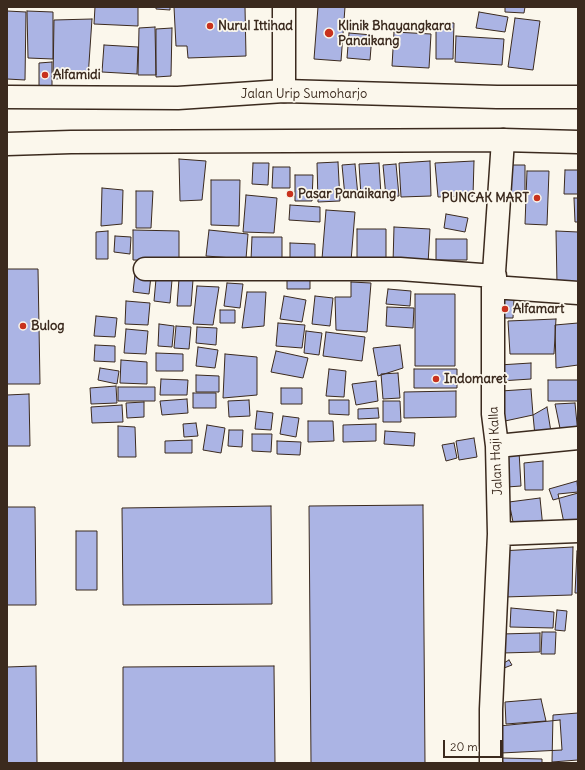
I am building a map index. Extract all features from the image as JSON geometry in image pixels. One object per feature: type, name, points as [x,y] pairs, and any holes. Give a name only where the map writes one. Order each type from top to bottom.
[{"type":"main road","points":[[284,7],[284,91]]},
{"type":"main road","name":"Jalan Urip Sumoharjo","points":[[7,98],[178,98],[284,91],[497,97],[578,96]]},
{"type":"main road","points":[[7,144],[71,142],[503,140],[578,142]]},
{"type":"main road","name":"Jalan Haji Kalla","points":[[491,763],[491,709],[499,534],[497,446],[493,414],[494,282],[503,140]]},
{"type":"main road","points":[[145,269],[400,269],[578,293]]},
{"type":"main road","points":[[497,446],[578,438]]},
{"type":"main road","points":[[499,534],[578,531]]},
{"type":"building","points":[[95,7],[138,7],[138,26],[94,24]]},
{"type":"building","points":[[156,7],[170,7],[170,10],[156,9]]},
{"type":"building","name":"Nurul Ittihad","points":[[174,7],[245,7],[246,56],[188,58],[187,46],[176,46]]},
{"type":"building","name":"Klinik Bhayangkara Panaikang","points":[[318,7],[345,7],[341,61],[314,59]]},
{"type":"building","points":[[505,7],[525,7],[524,13],[505,12]]},
{"type":"building","points":[[7,11],[26,12],[25,80],[7,79]]},
{"type":"building","points":[[27,11],[53,12],[53,59],[28,58]]},
{"type":"building","points":[[479,12],[508,17],[505,32],[476,28]]},
{"type":"building","points":[[515,18],[540,21],[533,70],[508,67]]},
{"type":"building","points":[[92,19],[88,78],[53,79],[54,20]]},
{"type":"building","points":[[436,23],[454,23],[453,59],[436,59]]},
{"type":"building","points":[[155,27],[156,75],[138,75],[139,28]]},
{"type":"building","points":[[172,28],[171,76],[156,77],[156,29]]},
{"type":"building","points":[[394,32],[431,34],[429,68],[392,66]]},
{"type":"building","points":[[349,33],[372,35],[370,60],[347,58]]},
{"type":"building","points":[[456,36],[504,39],[502,65],[455,62]]},
{"type":"building","points":[[104,45],[138,47],[137,74],[102,72]]},
{"type":"building","name":"Alfamidi","points":[[52,62],[52,87],[39,89],[39,63]]},
{"type":"building","points":[[179,159],[206,161],[202,200],[180,201]]},
{"type":"building","points":[[430,161],[431,196],[401,197],[399,163]]},
{"type":"building","points":[[474,161],[473,196],[438,197],[435,163]]},
{"type":"building","points":[[338,162],[340,201],[318,202],[317,163]]},
{"type":"building","points":[[253,163],[269,163],[268,185],[252,184]]},
{"type":"building","points":[[379,163],[381,195],[361,196],[359,164]]},
{"type":"building","points":[[355,164],[358,196],[345,197],[342,165]]},
{"type":"building","points":[[396,164],[399,196],[386,197],[383,165]]},
{"type":"building","points":[[505,165],[525,165],[525,194],[505,194]]},
{"type":"building","points":[[273,167],[290,167],[290,188],[272,188]]},
{"type":"building","points":[[565,170],[578,170],[578,194],[564,194]]},
{"type":"building","name":"PUNCAK MART","points":[[527,171],[549,171],[547,225],[525,224]]},
{"type":"building","points":[[295,175],[313,175],[312,201],[295,201]]},
{"type":"building","points":[[211,180],[240,180],[239,226],[211,225]]},
{"type":"building","points":[[102,188],[123,190],[122,224],[101,226]]},
{"type":"building","points":[[136,191],[153,191],[151,228],[136,228]]},
{"type":"building","points":[[246,195],[277,198],[274,233],[243,232]]},
{"type":"building","points":[[574,198],[578,198],[578,222],[575,222]]},
{"type":"building","points":[[290,205],[320,207],[320,222],[289,220]]},
{"type":"building","points":[[326,210],[355,212],[351,261],[322,259]]},
{"type":"building","points":[[446,214],[468,218],[465,232],[444,228]]},
{"type":"building","points":[[394,227],[430,229],[428,264],[393,263]]},
{"type":"building","points":[[357,229],[386,229],[386,265],[357,266]]},
{"type":"building","points":[[133,230],[179,231],[179,261],[133,260]]},
{"type":"building","points":[[209,230],[248,234],[246,259],[206,256]]},
{"type":"building","points":[[108,231],[108,259],[96,259],[96,232]]},
{"type":"building","points":[[556,231],[578,232],[578,285],[557,284]]},
{"type":"building","points":[[115,236],[131,237],[130,254],[114,252]]},
{"type":"building","points":[[252,237],[282,237],[282,260],[251,260]]},
{"type":"building","points":[[436,239],[467,239],[467,260],[436,260]]},
{"type":"building","points":[[290,243],[315,244],[315,262],[290,261]]},
{"type":"building","name":"Bulog","points":[[7,269],[38,269],[40,384],[7,384]]},
{"type":"building","points":[[135,274],[151,276],[149,294],[133,292]]},
{"type":"building","points":[[156,279],[172,280],[170,303],[154,301]]},
{"type":"building","points":[[179,279],[193,280],[191,306],[177,306]]},
{"type":"building","points":[[287,280],[310,280],[310,289],[287,289]]},
{"type":"building","points":[[351,282],[371,283],[367,332],[336,330],[335,297],[351,297]]},
{"type":"building","points":[[227,283],[243,284],[240,308],[224,306]]},
{"type":"building","points":[[197,286],[219,287],[213,325],[193,324]]},
{"type":"building","points":[[388,289],[411,291],[410,306],[386,304]]},
{"type":"building","points":[[247,292],[266,292],[264,326],[242,328]]},
{"type":"building","points":[[415,294],[455,294],[455,366],[415,366]]},
{"type":"building","points":[[284,296],[306,300],[302,322],[280,319]]},
{"type":"building","points":[[315,296],[333,298],[330,326],[312,324]]},
{"type":"building","name":"Alfamart","points":[[496,299],[514,299],[513,318],[496,318]]},
{"type":"building","points":[[126,301],[150,303],[148,325],[125,324]]},
{"type":"building","points":[[387,307],[414,308],[413,328],[386,326]]},
{"type":"building","points":[[220,310],[235,310],[235,323],[220,323]]},
{"type":"building","points":[[96,316],[117,318],[115,337],[94,336]]},
{"type":"building","points":[[556,319],[554,354],[510,354],[508,321]]},
{"type":"building","points":[[278,323],[305,325],[302,348],[276,346]]},
{"type":"building","points":[[578,323],[578,365],[556,368],[555,325]]},
{"type":"building","points":[[159,324],[174,326],[172,347],[158,346]]},
{"type":"building","points":[[176,326],[191,327],[189,349],[174,348]]},
{"type":"building","points":[[197,327],[217,328],[216,345],[196,343]]},
{"type":"building","points":[[126,329],[148,331],[146,354],[124,353]]},
{"type":"building","points":[[306,331],[322,333],[319,355],[304,353]]},
{"type":"building","points":[[326,332],[365,337],[362,361],[323,356]]},
{"type":"building","points":[[95,345],[115,346],[115,362],[94,361]]},
{"type":"building","points":[[400,345],[403,368],[378,376],[373,348]]},
{"type":"building","points":[[198,347],[218,350],[215,368],[196,366]]},
{"type":"building","points":[[276,351],[308,358],[303,378],[271,372]]},
{"type":"building","points":[[156,353],[183,354],[183,371],[156,371]]},
{"type":"building","points":[[225,354],[257,357],[257,395],[223,398]]},
{"type":"building","points":[[121,360],[147,362],[147,384],[120,383]]},
{"type":"building","points":[[531,363],[531,379],[500,381],[499,365]]},
{"type":"building","points":[[100,368],[119,371],[117,384],[98,380]]},
{"type":"building","points":[[329,369],[346,371],[344,397],[326,396]]},
{"type":"building","name":"Indomaret","points":[[414,369],[457,369],[457,388],[414,388]]},
{"type":"building","points":[[398,373],[400,398],[383,399],[381,374]]},
{"type":"building","points":[[196,375],[219,376],[219,392],[196,392]]},
{"type":"building","points":[[161,379],[188,380],[187,395],[160,395]]},
{"type":"building","points":[[548,380],[578,380],[578,401],[548,401]]},
{"type":"building","points":[[376,381],[378,401],[356,405],[352,384]]},
{"type":"building","points":[[116,386],[117,403],[91,404],[90,388]]},
{"type":"building","points":[[118,387],[155,387],[155,401],[118,401]]},
{"type":"building","points":[[281,388],[302,388],[302,404],[281,404]]},
{"type":"building","points":[[531,389],[533,415],[505,421],[501,391]]},
{"type":"building","points":[[456,391],[456,417],[404,418],[404,392]]},
{"type":"building","points":[[193,393],[216,393],[216,408],[193,408]]},
{"type":"building","points":[[29,394],[30,446],[7,446],[7,395]]},
{"type":"building","points":[[187,399],[188,413],[162,415],[160,401]]},
{"type":"building","points":[[249,400],[250,416],[229,417],[228,401]]},
{"type":"building","points":[[329,400],[349,400],[349,415],[329,414]]},
{"type":"building","points":[[383,401],[400,401],[401,422],[383,422]]},
{"type":"building","points":[[144,402],[144,417],[127,418],[126,403]]},
{"type":"building","points":[[575,403],[578,434],[562,438],[555,404]]},
{"type":"building","points":[[122,405],[123,422],[92,423],[91,407]]},
{"type":"building","points":[[547,407],[551,432],[535,436],[533,415]]},
{"type":"building","points":[[378,408],[379,418],[358,419],[358,409]]},
{"type":"building","points":[[257,411],[273,413],[271,430],[255,429]]},
{"type":"building","points":[[283,416],[299,418],[296,437],[280,434]]},
{"type":"building","points":[[308,421],[333,421],[334,441],[308,442]]},
{"type":"building","points":[[196,423],[198,436],[184,437],[183,424]]},
{"type":"building","points":[[376,424],[376,441],[343,442],[343,425]]},
{"type":"building","points":[[207,425],[225,428],[221,453],[203,450]]},
{"type":"building","points":[[118,426],[135,427],[136,457],[118,457]]},
{"type":"building","points":[[229,430],[243,430],[242,447],[228,446]]},
{"type":"building","points":[[385,431],[415,433],[414,446],[384,444]]},
{"type":"building","points":[[252,434],[272,434],[271,452],[252,451]]},
{"type":"building","points":[[474,438],[477,457],[459,460],[456,441]]},
{"type":"building","points":[[192,440],[192,453],[165,453],[165,441]]},
{"type":"building","points":[[277,441],[301,442],[300,455],[277,454]]},
{"type":"building","points":[[454,443],[457,458],[446,461],[442,445]]},
{"type":"building","points":[[519,451],[521,486],[507,487],[502,452]]},
{"type":"building","points":[[543,461],[543,490],[525,490],[524,463]]},
{"type":"building","points":[[577,481],[578,493],[553,500],[549,489]]},
{"type":"building","points":[[578,492],[578,527],[565,528],[558,494]]},
{"type":"building","points":[[540,498],[543,528],[514,527],[509,502]]},
{"type":"building","points":[[423,505],[425,763],[311,763],[309,506]]},
{"type":"building","points":[[271,506],[272,604],[123,605],[122,508]]},
{"type":"building","points":[[7,507],[35,507],[36,605],[7,605]]},
{"type":"building","points":[[76,531],[97,531],[97,590],[76,590]]},
{"type":"building","points":[[573,547],[572,595],[504,597],[500,551]]},
{"type":"building","points":[[577,551],[578,593],[575,593]]},
{"type":"building","points":[[511,608],[554,612],[553,628],[510,627]]},
{"type":"building","points":[[557,610],[567,611],[565,631],[555,630]]},
{"type":"building","points":[[542,632],[556,632],[555,654],[541,654]]},
{"type":"building","points":[[540,633],[540,652],[502,653],[501,634]]},
{"type":"building","points":[[509,660],[512,665],[504,668],[502,664]]},
{"type":"building","points":[[36,666],[37,763],[7,763],[7,667]]},
{"type":"building","points":[[274,666],[275,763],[123,763],[123,667]]},
{"type":"building","points":[[541,699],[546,721],[506,724],[505,702]]},
{"type":"building","points":[[578,713],[578,760],[552,762],[553,715]]},
{"type":"building","points":[[560,720],[562,750],[501,753],[499,726]]},
{"type":"building","points":[[502,758],[542,759],[542,763],[503,763]]},
{"type":"place","name":"Nurul Ittihad","points":[[210,26]]},
{"type":"place","name":"Klinik Bhayangkara Panaikang","points":[[329,33]]},
{"type":"place","name":"Alfamidi","points":[[45,75]]},
{"type":"place","name":"Pasar Panaikang","points":[[290,194]]},
{"type":"place","name":"PUNCAK MART","points":[[537,198]]},
{"type":"place","name":"Alfamart","points":[[505,309]]},
{"type":"place","name":"Bulog","points":[[23,326]]},
{"type":"place","name":"Indomaret","points":[[436,379]]}]
